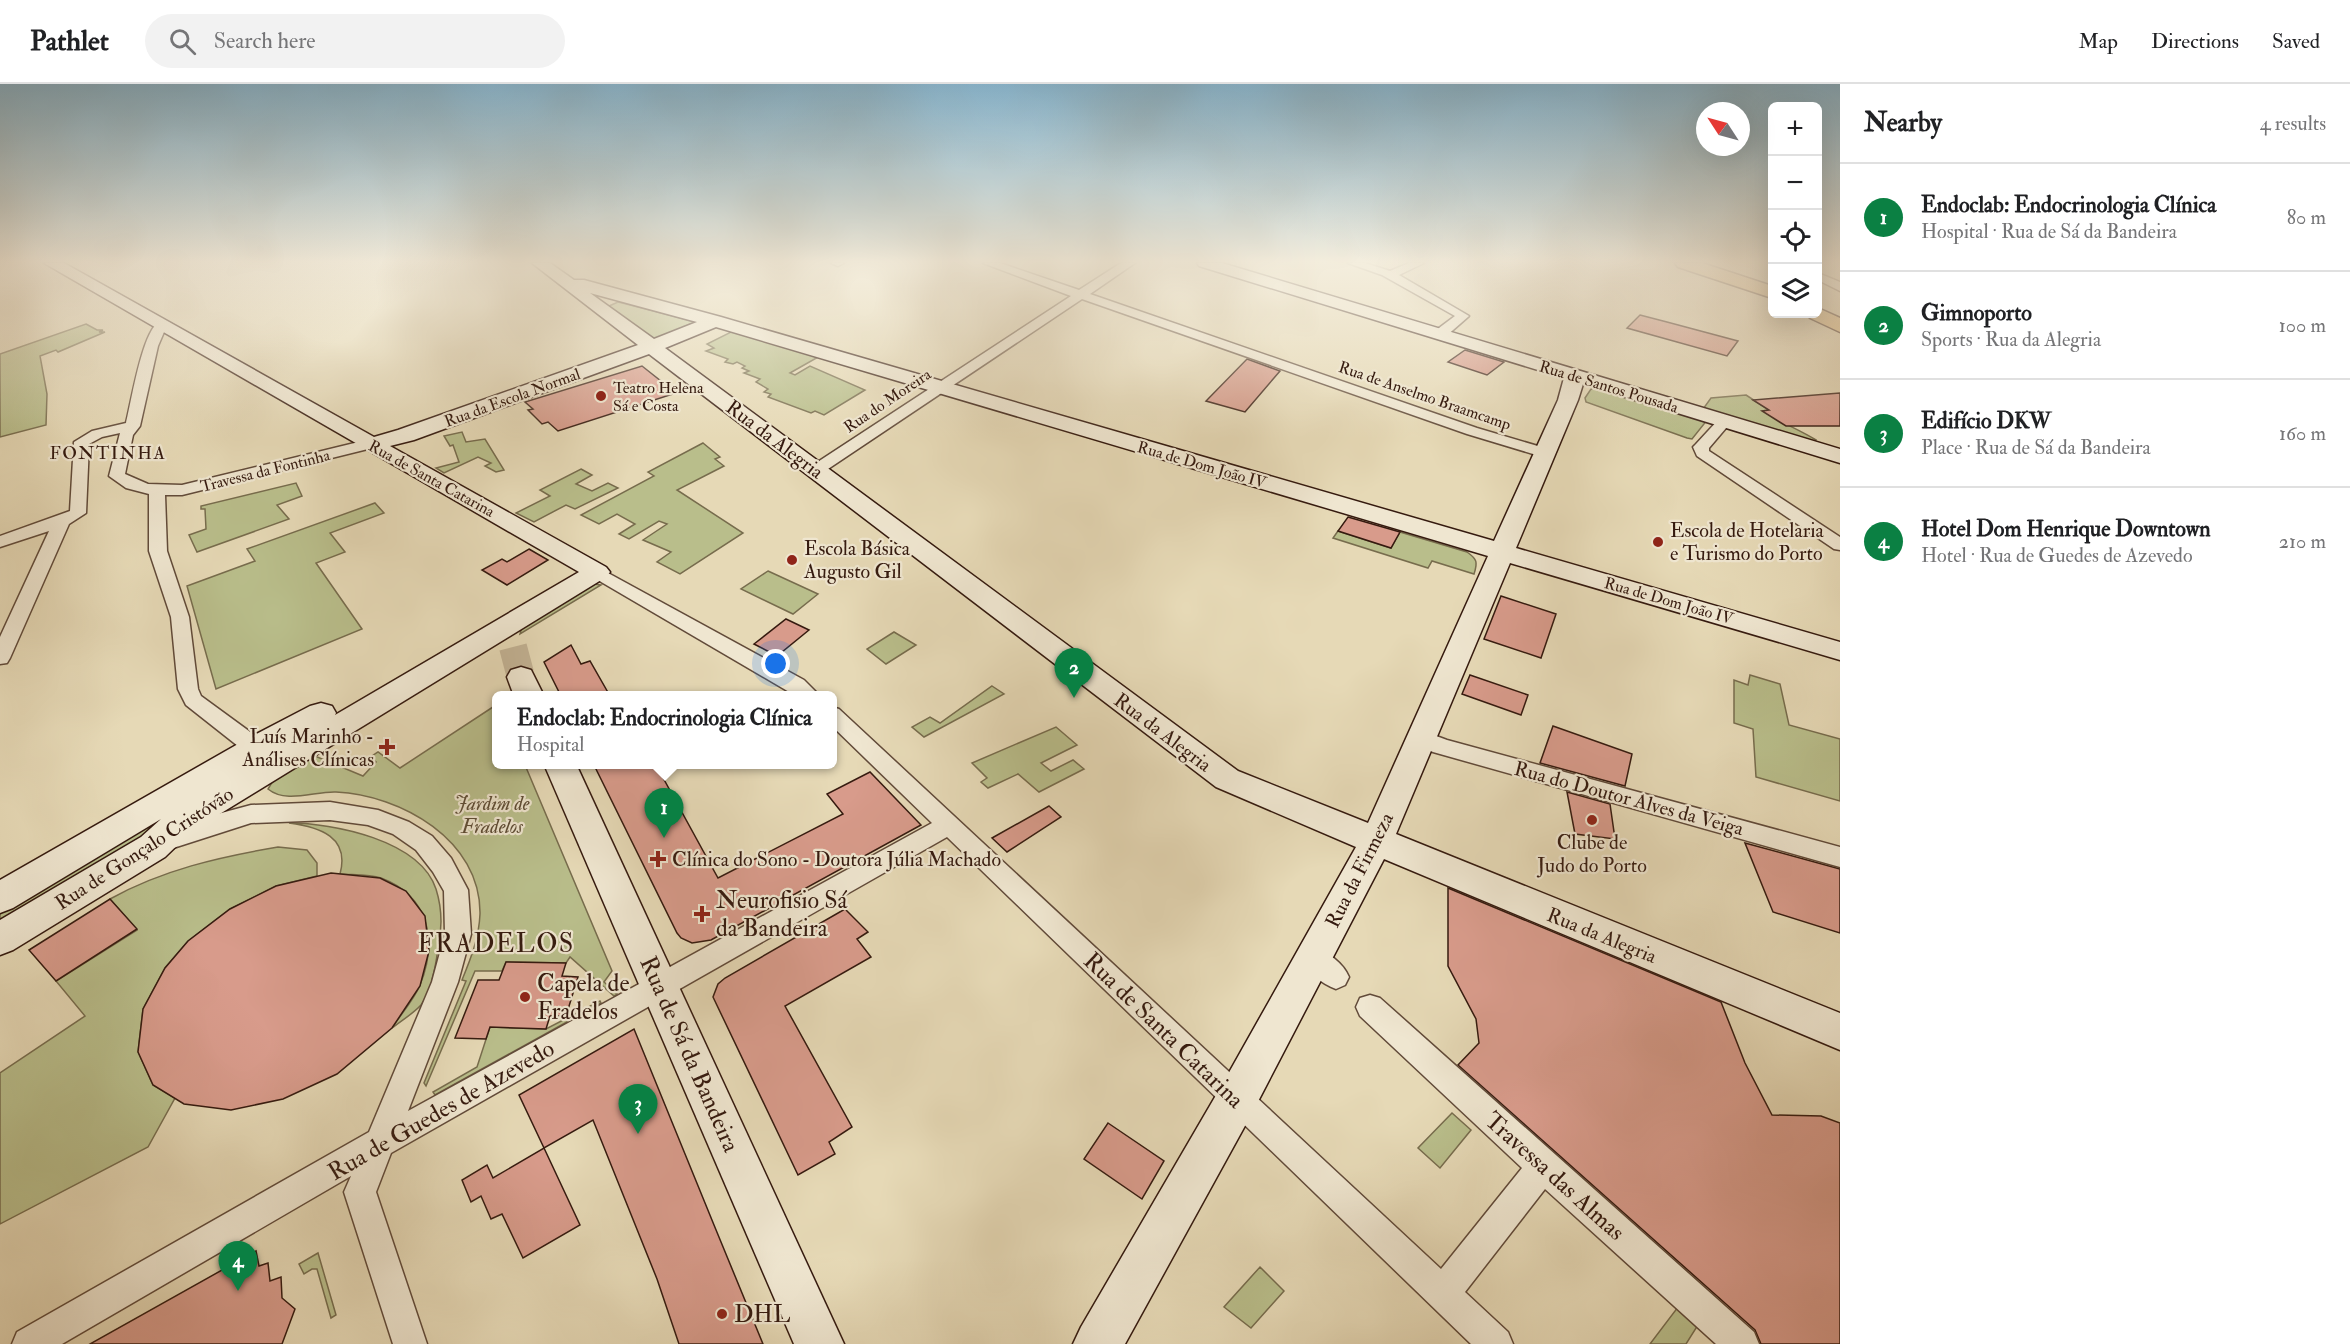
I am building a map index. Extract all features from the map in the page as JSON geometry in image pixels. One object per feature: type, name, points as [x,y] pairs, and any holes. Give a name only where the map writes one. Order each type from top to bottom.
[{"type":"main road","name":"Rua de Santa Catarina","points":[[155,322],[597,572]]},
{"type":"main road","name":"Rua da Alegria","points":[[619,322],[1227,779],[1840,1032]]},
{"type":"main road","name":"Rua da Escola Normal","points":[[371,444],[406,435],[651,347],[713,322]]},
{"type":"main road","name":"Rua de Dom João IV","points":[[718,322],[1840,651]]},
{"type":"main road","name":"Rua de Santos Pousada","points":[[1400,322],[1840,456]]},
{"type":"main road","name":"Rua da Firmeza","points":[[1098,1344],[1237,1099],[1325,967],[1420,738],[1568,400],[1575,376]]},
{"type":"main road","name":"Rua de Gonçalo Cristóvão","points":[[0,898],[561,572],[569,561],[561,551]]},
{"type":"main road","name":"Rua de Gonçalo Cristóvão","points":[[0,939],[153,847],[180,822],[243,801],[502,642],[597,572]]},
{"type":"main road","points":[[446,640],[502,642]]},
{"type":"main road","name":"Rua de Sá da Bandeira","points":[[562,769],[819,1344]]},
{"type":"street","name":"Rua do Moreira","points":[[816,470],[938,387],[1040,322]]},
{"type":"street","name":"Rua de Anselmo Braamcamp","points":[[1159,322],[1472,431],[1544,452]]},
{"type":"street","points":[[1440,334],[1456,322]]},
{"type":"street","points":[[161,325],[151,346],[133,426],[126,435],[117,476],[124,481],[157,492],[158,551],[180,617],[188,689],[193,700],[256,748],[241,771],[243,801],[370,816],[401,828],[424,843],[442,865],[456,890],[458,934],[454,955],[360,1192],[410,1344]]},
{"type":"street","points":[[1725,421],[1701,447],[1702,453],[1840,545]]},
{"type":"street","points":[[0,542],[62,521],[78,513],[82,442],[97,434],[133,426]]},
{"type":"street","name":"Travessa da Fontinha","points":[[157,492],[182,490],[371,444]]},
{"type":"street","points":[[0,658],[62,521]]},
{"type":"street","name":"Rua de Santa Catarina","points":[[597,572],[804,691]]},
{"type":"street","name":"Rua de Santa Catarina","points":[[837,719],[1496,1344]]},
{"type":"street","name":"Rua do Doutor Alves da Veiga","points":[[1420,738],[1441,746],[1840,857]]},
{"type":"street","name":"Rua de Guedes de Azevedo","points":[[29,1344],[949,825]]},
{"type":"street","name":"Travessa das Almas","points":[[1370,1007],[1742,1344]]},
{"type":"street","points":[[1443,1294],[1543,1166]]},
{"type":"green space","points":[[629,322],[696,322],[653,340]]},
{"type":"green space","points":[[86,324],[97,330],[103,330],[99,332],[105,332],[58,352],[56,350],[40,356],[47,394],[46,425],[0,437],[0,354]]},
{"type":"green space","points":[[733,331],[820,356],[790,373],[795,375],[810,366],[865,390],[824,415],[815,411],[811,413],[768,397],[771,394],[764,392],[768,389],[756,382],[760,379],[744,373],[749,371],[742,368],[745,366],[737,362],[733,364],[725,362],[728,359],[706,351],[714,348],[707,344]]},
{"type":"green space","points":[[1591,389],[1611,390],[1708,419],[1692,439],[1687,438],[1586,402],[1585,398]]},
{"type":"green space","points":[[1746,395],[1769,410],[1763,411],[1816,440],[1814,442],[1703,409],[1711,398]]},
{"type":"green space","points":[[462,432],[466,442],[485,439],[504,470],[496,472],[485,466],[491,463],[478,457],[444,473],[436,468],[459,462],[453,445],[450,446],[444,436]]},
{"type":"green space","points":[[703,443],[720,457],[715,459],[724,466],[677,490],[743,533],[680,574],[657,562],[671,552],[643,540],[667,524],[659,521],[629,539],[619,534],[635,524],[617,514],[599,524],[581,515],[654,476],[648,472]]},
{"type":"green space","points":[[581,469],[592,475],[576,484],[592,491],[608,483],[618,488],[575,509],[566,505],[534,522],[516,513],[550,496],[540,490]]},
{"type":"green space","points":[[296,483],[302,496],[277,505],[289,519],[197,552],[189,535],[206,529],[205,509],[201,509],[201,506]]},
{"type":"green space","points":[[375,503],[384,513],[330,533],[345,552],[316,563],[362,629],[216,689],[187,586],[255,561],[247,549]]},
{"type":"green space","points":[[1338,531],[1391,548],[1400,532],[1467,552],[1476,561],[1474,574],[1432,561],[1428,568],[1333,538]]},
{"type":"green space","points":[[768,571],[818,594],[793,614],[741,589]]},
{"type":"green space","points":[[594,584],[601,585],[520,634],[527,623]]},
{"type":"green space","points":[[894,632],[916,645],[886,664],[867,649]]},
{"type":"green space","points":[[1750,675],[1780,684],[1789,725],[1840,739],[1840,801],[1756,777],[1753,729],[1734,723],[1734,680],[1748,685]]},
{"type":"green space","points":[[992,686],[1004,694],[924,737],[912,727],[930,717],[940,723]]},
{"type":"green space","name":"Jardim de Fradelos","points":[[492,708],[492,769],[527,769],[612,971],[604,982],[617,994],[614,996],[570,957],[566,963],[506,962],[502,971],[475,971],[426,1086],[424,1083],[466,981],[462,980],[478,931],[480,914],[477,888],[467,864],[452,844],[433,826],[410,812],[386,802],[361,795],[336,792],[283,796],[268,789],[274,779],[315,756],[363,776],[376,762],[369,758],[378,752],[400,768]]},
{"type":"green space","points":[[1056,727],[1077,745],[1041,763],[1051,771],[1073,760],[1084,769],[1039,792],[1018,774],[988,788],[981,782],[987,778],[972,763]]},
{"type":"green space","points":[[229,773],[225,789],[0,924],[0,909]]},
{"type":"green space","points":[[289,823],[328,826],[351,831],[394,847],[412,858],[427,872],[436,889],[441,926],[430,985],[421,1005],[392,1028],[414,996],[425,969],[428,937],[419,908],[410,896],[381,878],[340,874],[341,851],[330,836],[311,827]]},
{"type":"green space","points":[[278,847],[307,850],[317,863],[317,876],[276,886],[230,909],[188,941],[165,968],[143,1009],[138,1052],[153,1085],[175,1098],[148,1147],[0,1224],[0,1073],[85,1016],[56,981],[137,930],[110,899],[170,872],[234,855]]},
{"type":"green space","points":[[600,1001],[601,1003],[435,1095],[433,1092],[477,1067],[490,1027],[546,1029]]},
{"type":"green space","points":[[1452,1113],[1471,1130],[1440,1168],[1418,1148]]},
{"type":"green space","points":[[318,1253],[336,1315],[331,1318],[317,1269],[304,1274],[299,1264]]},
{"type":"green space","points":[[1260,1267],[1284,1291],[1251,1328],[1224,1307]]},
{"type":"green space","points":[[1678,1307],[1698,1325],[1686,1344],[1650,1344]]},
{"type":"building","points":[[1633,322],[1666,322],[1738,341],[1727,356],[1627,328]]},
{"type":"building","points":[[1465,350],[1504,362],[1487,375],[1448,362]]},
{"type":"building","points":[[1247,359],[1280,371],[1245,412],[1206,401]]},
{"type":"building","name":"Teatro Helena Sá e Costa","points":[[642,366],[676,393],[558,431],[548,422],[542,424],[528,410],[533,409],[525,402]]},
{"type":"building","points":[[1840,393],[1840,426],[1786,426],[1762,411],[1769,410],[1753,400]]},
{"type":"building","points":[[1348,517],[1400,532],[1391,548],[1338,531]]},
{"type":"building","points":[[529,549],[548,560],[507,585],[482,570],[502,559],[507,562]]},
{"type":"building","points":[[1501,596],[1556,614],[1541,658],[1484,639]]},
{"type":"building","points":[[786,619],[809,630],[777,656],[754,644]]},
{"type":"building","points":[[571,645],[581,664],[590,661],[607,691],[558,691],[544,662]]},
{"type":"building","points":[[1470,675],[1528,695],[1521,715],[1462,694]]},
{"type":"building","points":[[1553,726],[1632,754],[1625,786],[1540,763]]},
{"type":"building","points":[[596,769],[658,769],[718,878],[843,814],[827,794],[870,772],[921,825],[711,940],[692,943],[681,938]]},
{"type":"building","name":"Clube de Judo do Porto","points":[[1567,792],[1610,804],[1615,839],[1575,834]]},
{"type":"building","points":[[1049,806],[1061,817],[1007,852],[992,838]]},
{"type":"building","points":[[1745,843],[1840,869],[1840,933],[1773,912]]},
{"type":"building","points":[[331,873],[380,878],[406,891],[425,916],[429,951],[420,986],[392,1028],[337,1074],[283,1099],[231,1110],[184,1104],[153,1085],[138,1052],[143,1009],[165,968],[188,941],[230,909],[276,886]]},
{"type":"building","points":[[1448,888],[1721,1002],[1745,1063],[1772,1115],[1821,1116],[1840,1123],[1840,1344],[1761,1344],[1755,1330],[1458,1065],[1479,1043],[1476,1019],[1448,966]]},
{"type":"building","points":[[110,899],[137,929],[56,981],[29,950]]},
{"type":"building","points":[[845,909],[868,932],[857,939],[871,957],[785,1006],[852,1127],[829,1142],[835,1154],[798,1175],[713,997],[718,984],[725,978]]},
{"type":"building","name":"Capela de Fradelos","points":[[506,962],[566,963],[562,976],[578,977],[566,1016],[550,1016],[546,1029],[490,1027],[486,1039],[455,1038],[478,980],[499,980]]},
{"type":"building","points":[[634,1029],[763,1344],[679,1344],[657,1279],[593,1120],[544,1148],[519,1095]]},
{"type":"building","points":[[1108,1123],[1164,1161],[1142,1199],[1084,1159]]},
{"type":"building","points":[[544,1148],[580,1225],[523,1258],[502,1214],[491,1219],[481,1196],[471,1202],[462,1180],[487,1165],[493,1178]]},
{"type":"building","points":[[256,1251],[259,1266],[268,1263],[270,1281],[281,1277],[282,1298],[295,1309],[282,1344],[90,1344]]},
{"type":"tunnel","points":[[513,647],[521,677]]},
{"type":"place","name":"Teatro Helena Sá e Costa","points":[[601,396]]},
{"type":"place","name":"Escola de Hotelaria e Turismo do Porto","points":[[1658,542]]},
{"type":"place","name":"Escola Básica Augusto Gil","points":[[792,560]]},
{"type":"place","name":"Gimnoporto","points":[[1074,698]]},
{"type":"place","name":"Luís Marinho - Análises Clínicas","points":[[387,747]]},
{"type":"place","name":"Clube de Judo do Porto","points":[[1592,820]]},
{"type":"place","name":"Endoclab: Endocrinologia Clínica","points":[[664,838]]},
{"type":"place","name":"Clínica do Sono - Doutora Júlia Machado","points":[[658,859]]},
{"type":"place","name":"Neurofisio Sá da Bandeira","points":[[702,914]]},
{"type":"place","name":"Capela de Fradelos","points":[[525,997]]},
{"type":"place","name":"Edifício DKW","points":[[638,1134]]},
{"type":"place","name":"Hotel Dom Henrique Downtown","points":[[238,1291]]},
{"type":"place","name":"DHL","points":[[722,1314]]},
{"type":"district","name":"FONTINHA","points":[[108,453]]},
{"type":"district","name":"FRADELOS","points":[[496,943]]}]
